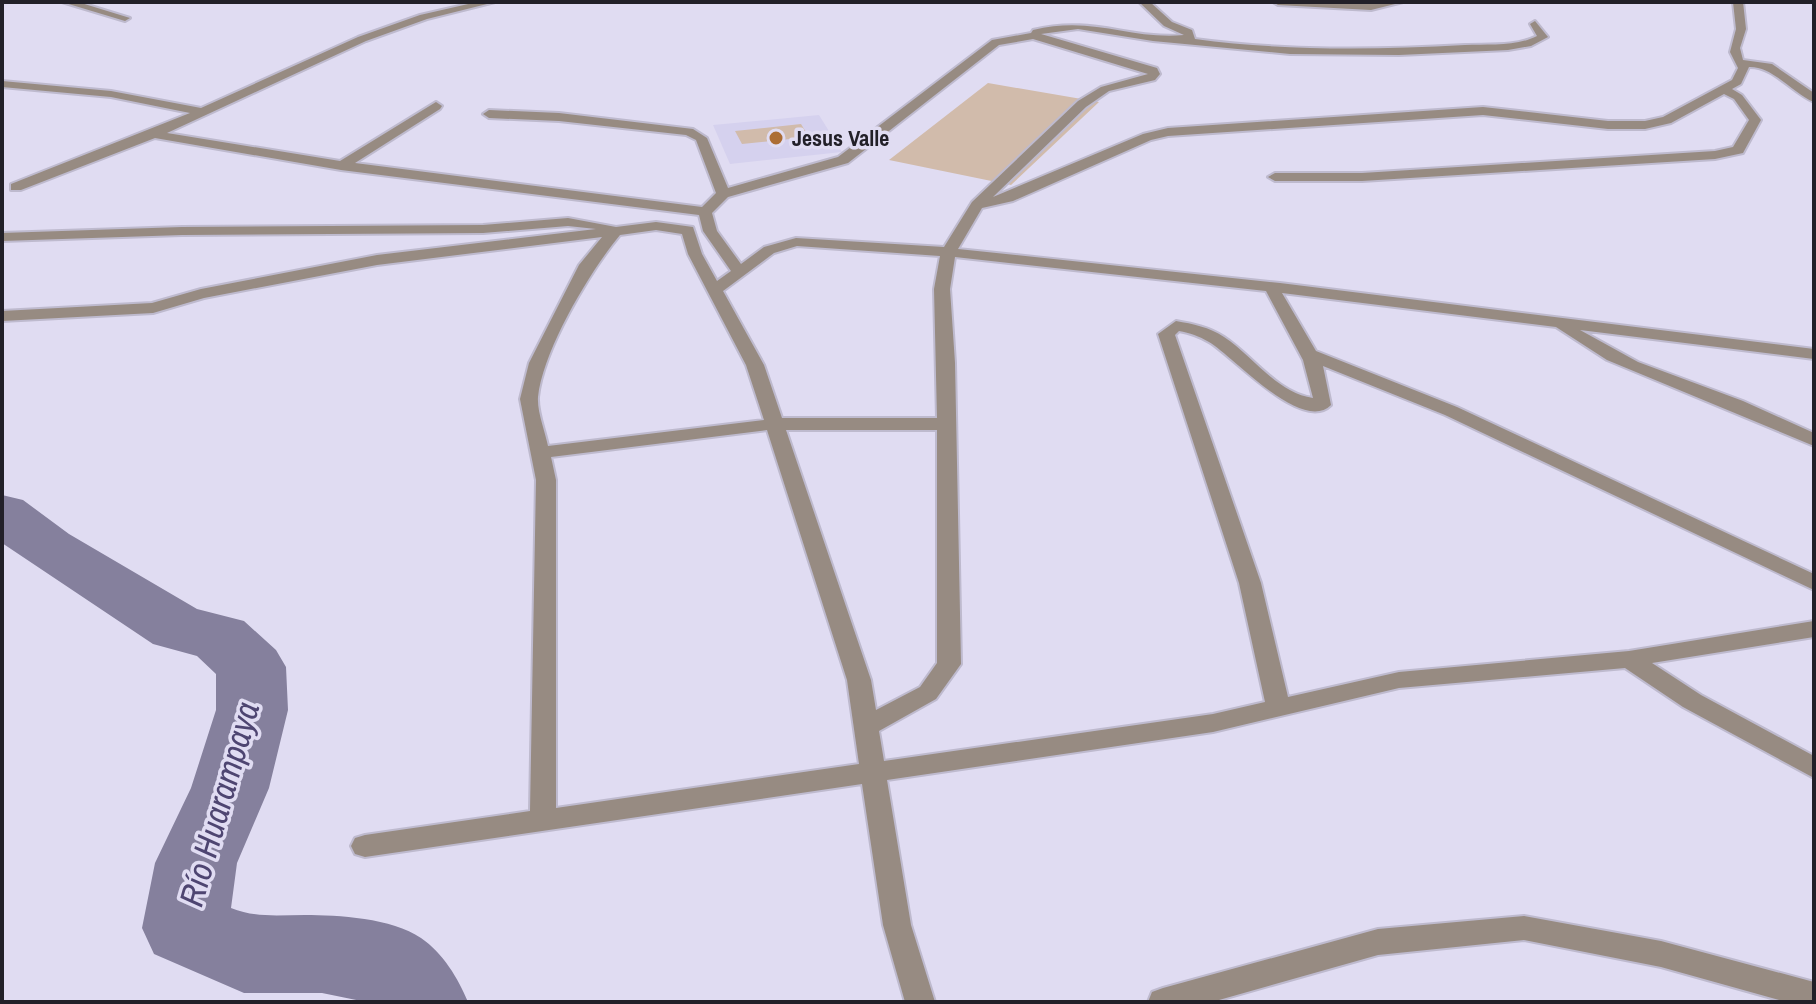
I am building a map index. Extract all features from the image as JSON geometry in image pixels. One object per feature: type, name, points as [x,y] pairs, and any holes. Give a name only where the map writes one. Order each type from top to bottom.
[{"type":"street","points":[[67,2],[125,18]]},
{"type":"street","points":[[16,187],[154,134],[362,39],[424,17],[490,2]]},
{"type":"street","points":[[1144,2],[1168,24],[1191,35],[1182,40]]},
{"type":"street","points":[[1278,2],[1371,7],[1398,2]]},
{"type":"street","points":[[977,205],[1008,198],[1147,137],[1168,132],[1474,111],[1608,125],[1645,125],[1667,120],[1737,82],[1743,75],[1742,66],[1734,57],[1734,42],[1741,29],[1736,6],[1738,2]]},
{"type":"street","points":[[705,212],[723,194],[843,160],[996,42],[1035,36],[1045,30],[1091,25],[1182,40],[1355,53],[1422,52],[1527,44],[1543,37],[1535,24]]},
{"type":"street","points":[[866,727],[928,693],[949,664],[947,424],[942,289],[948,252],[977,205],[1095,94],[1151,78],[1154,74],[1153,70],[1035,36]]},
{"type":"street","points":[[1742,66],[1753,63],[1768,65],[1778,70],[1787,82],[1814,98]]},
{"type":"street","points":[[2,84],[111,94],[204,112]]},
{"type":"street","points":[[1275,177],[1362,177],[1715,155],[1738,150],[1755,120],[1738,97],[1723,89]]},
{"type":"street","points":[[341,166],[436,106]]},
{"type":"street","points":[[489,114],[559,117],[689,132],[701,138],[723,194]]},
{"type":"street","points":[[154,134],[341,166],[705,212]]},
{"type":"street","points":[[705,212],[710,231],[739,272]]},
{"type":"street","points":[[2,237],[496,229],[598,222],[615,231]]},
{"type":"street","points":[[2,316],[153,308],[201,294],[377,260],[672,225],[688,230],[695,254],[755,365],[859,680],[897,925],[920,1002]]},
{"type":"street","points":[[543,820],[546,480],[529,399],[538,363],[587,265],[615,231]]},
{"type":"street","points":[[714,290],[769,250],[796,242],[948,252],[1271,287],[1814,354]]},
{"type":"street","points":[[1271,287],[1308,354],[1323,393],[1322,405],[1305,405],[1289,398],[1207,332],[1176,326],[1166,334],[1250,583],[1278,708]]},
{"type":"street","points":[[1560,322],[1579,340],[1615,358],[1748,409],[1814,440]]},
{"type":"street","points":[[1308,354],[1451,411],[1814,583]]},
{"type":"street","points":[[540,453],[775,424],[947,424]]},
{"type":"street","points":[[365,846],[1213,723],[1399,680],[1629,659],[1814,629]]},
{"type":"street","points":[[1629,659],[1692,701],[1814,768]]},
{"type":"street","points":[[1163,1002],[1378,942],[1524,928],[1661,954],[1814,996]]},
{"type":"shaded area","points":[[988,83],[1099,102],[1011,185],[889,160]]},
{"type":"shaded area","name":"Jesus Valle","points":[[819,115],[842,152],[730,164],[713,125]]},
{"type":"shaded area","points":[[801,124],[809,137],[742,144],[735,131]]},
{"type":"waterway","name":"Río Huarampaya","points":[[2,513],[47,548],[177,628],[220,638],[251,667],[252,710],[230,788],[196,863],[185,928],[244,954],[322,954],[389,965],[423,1002]]},
{"type":"place","name":"Jesus Valle","points":[[776,138]]}]
